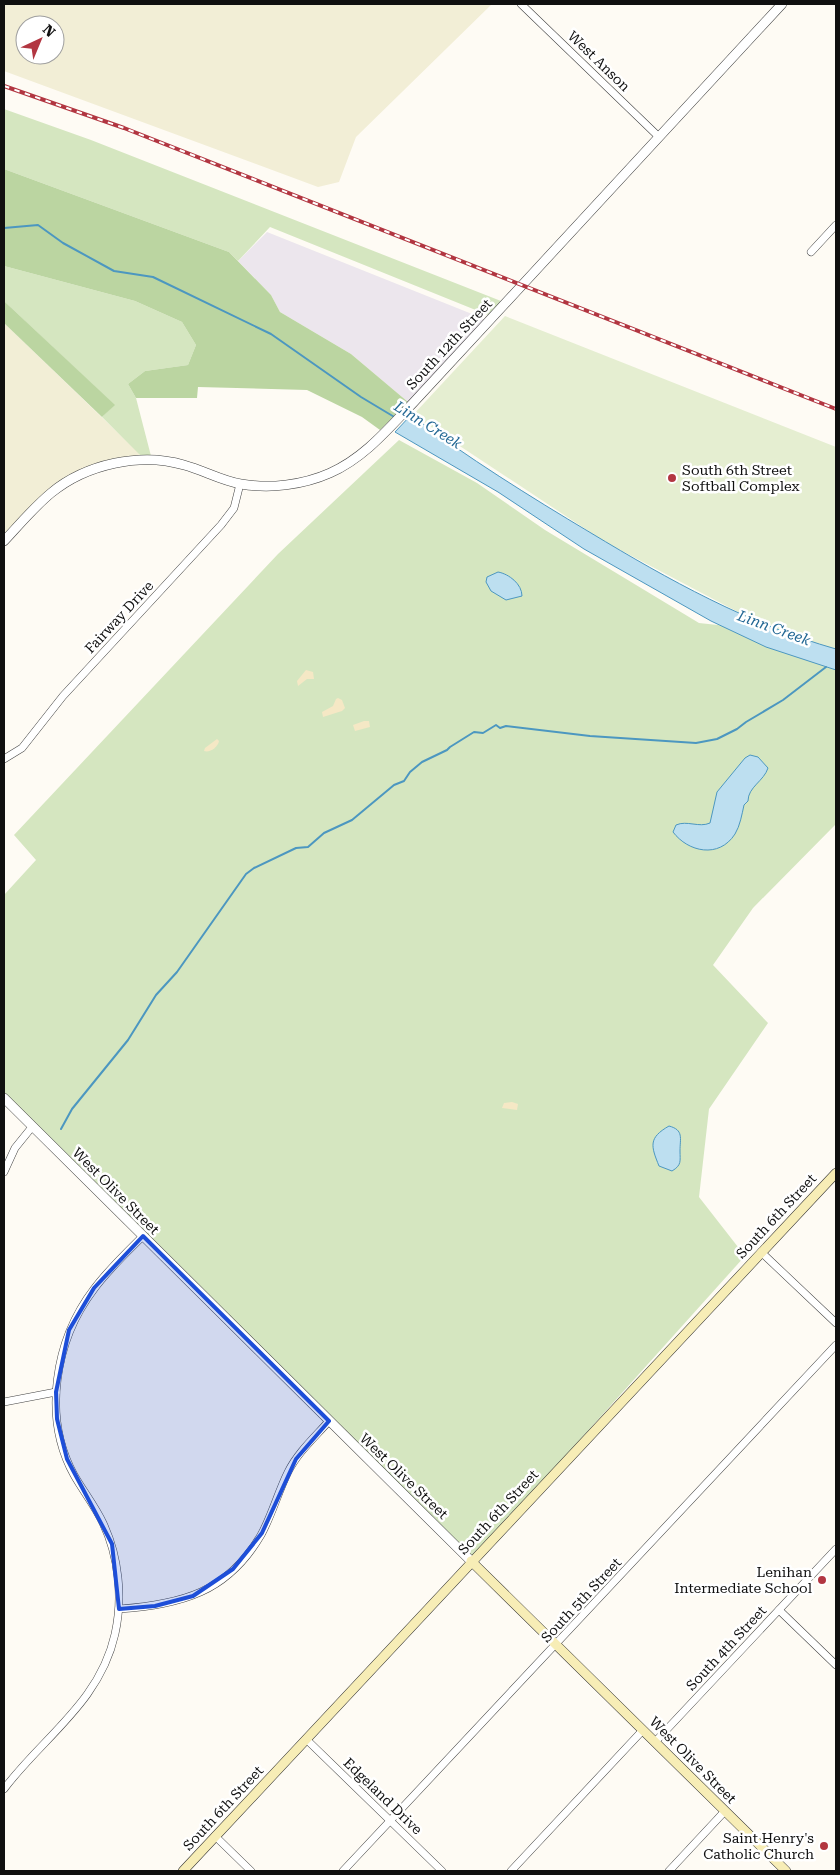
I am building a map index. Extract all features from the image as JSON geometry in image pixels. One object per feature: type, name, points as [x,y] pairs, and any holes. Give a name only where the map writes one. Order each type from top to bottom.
[{"type":"main road","name":"South 6th Street","points":[[183,1871],[836,1173]]},
{"type":"main road","name":"West Olive Street","points":[[471,1561],[786,1871]]},
{"type":"street","name":"West Anson","points":[[521,4],[658,137]]},
{"type":"street","name":"South 12th Street","points":[[4,541],[53,491],[77,477],[108,465],[145,459],[161,460],[182,464],[240,484],[282,485],[314,479],[345,466],[362,454],[382,435],[782,4]]},
{"type":"street","points":[[811,252],[836,227]]},
{"type":"street","name":"Fairway Drive","points":[[4,759],[22,748],[63,696],[221,526],[234,508],[240,484]]},
{"type":"street","name":"West Olive Street","points":[[4,1098],[471,1561]]},
{"type":"street","points":[[4,1172],[15,1148],[32,1127]]},
{"type":"street","points":[[4,1789],[70,1718],[93,1689],[110,1653],[120,1609],[112,1544],[102,1522],[66,1459],[57,1419],[56,1392],[70,1330],[78,1312],[94,1288],[142,1236]]},
{"type":"street","points":[[761,1252],[836,1323]]},
{"type":"street","name":"South 5th Street","points":[[343,1871],[836,1345]]},
{"type":"street","points":[[4,1402],[56,1392]]},
{"type":"street","points":[[120,1609],[155,1606],[185,1599],[208,1589],[233,1569],[262,1533],[288,1472],[296,1459],[329,1421]]},
{"type":"street","name":"South 4th Street","points":[[655,1742],[836,1549]]},
{"type":"street","points":[[779,1610],[836,1665]]},
{"type":"street","points":[[511,1871],[643,1730]]},
{"type":"street","name":"Edgeland Drive","points":[[306,1739],[442,1871]]},
{"type":"street","points":[[669,1871],[725,1811]]},
{"type":"street","points":[[215,1836],[252,1871]]},
{"type":"highlighted area","points":[[143,1236],[329,1421],[296,1459],[262,1533],[233,1569],[193,1596],[155,1606],[119,1609],[112,1544],[67,1459],[57,1419],[56,1392],[69,1330],[94,1288]]},
{"type":"shaded area","points":[[4,4],[492,4],[356,137],[339,182],[318,187],[4,71]]},
{"type":"shaded area","points":[[267,232],[482,318],[485,321],[408,402],[351,354],[280,312],[271,295],[238,261]]},
{"type":"shaded area","points":[[4,323],[145,459],[125,461],[65,483],[4,541]]},
{"type":"green space","points":[[4,109],[91,140],[501,301],[488,315],[270,227],[238,261],[229,252],[4,169]]},
{"type":"green space","points":[[4,169],[229,252],[271,295],[280,312],[351,354],[408,402],[380,430],[362,417],[307,390],[198,387],[197,398],[136,398],[128,384],[145,371],[188,365],[196,345],[182,322],[135,301],[4,266]]},
{"type":"green space","points":[[4,266],[135,301],[182,322],[196,345],[188,365],[145,371],[128,384],[136,398],[151,456],[140,455],[102,417],[114,405],[4,301]]},
{"type":"green space","points":[[4,301],[115,405],[102,417],[4,323]]},
{"type":"green space","name":"South 6th Street Softball Complex","points":[[505,316],[836,447],[836,649],[770,629],[605,542],[413,415]]},
{"type":"green space","points":[[399,440],[477,483],[545,530],[699,623],[810,635],[836,648],[836,824],[753,908],[713,965],[768,1023],[709,1109],[699,1197],[745,1256],[471,1561],[4,1098],[4,895],[36,860],[14,835],[278,554]]},
{"type":"sand","points":[[306,670],[313,672],[314,679],[307,679],[298,686],[297,681]]},
{"type":"sand","points":[[338,698],[342,700],[345,708],[342,711],[323,717],[322,712],[333,706]]},
{"type":"sand","points":[[369,721],[370,727],[355,731],[353,725]]},
{"type":"sand","points":[[217,739],[219,741],[215,747],[209,751],[204,751],[205,748]]},
{"type":"sand","points":[[512,1102],[518,1104],[517,1110],[502,1108],[504,1103]]},
{"type":"water","points":[[411,415],[499,476],[568,519],[680,584],[740,614],[803,639],[836,649],[836,670],[766,647],[711,621],[584,549],[498,492],[395,432]]},
{"type":"water","points":[[498,572],[514,580],[520,587],[522,596],[506,600],[491,591],[486,582],[487,577]]},
{"type":"water","points":[[750,755],[758,757],[768,768],[753,788],[748,801],[744,805],[741,820],[735,834],[721,847],[712,850],[695,848],[679,839],[673,832],[676,825],[684,823],[702,825],[710,823],[717,792],[745,758]]},
{"type":"water","points":[[669,1126],[677,1130],[680,1135],[680,1162],[672,1171],[659,1166],[653,1148],[654,1139],[657,1134]]},
{"type":"waterway","name":"Linn Creek","points":[[4,228],[38,225],[63,243],[114,271],[153,277],[271,334],[361,397],[396,418]]},
{"type":"waterway","points":[[61,1129],[72,1109],[128,1040],[156,995],[177,972],[246,874],[254,868],[296,848],[308,847],[324,833],[352,820],[394,785],[404,781],[410,772],[422,762],[447,750],[474,732],[483,733],[496,725],[500,728],[506,726],[590,736],[696,743],[717,739],[737,729],[783,700],[826,667]]},
{"type":"railway","points":[[4,86],[124,128],[836,409]]},
{"type":"place","name":"South 6th Street Softball Complex","points":[[672,478]]},
{"type":"place","name":"Lenihan Intermediate School","points":[[822,1580]]},
{"type":"place","name":"Saint Henry's Catholic Church","points":[[824,1846]]}]
